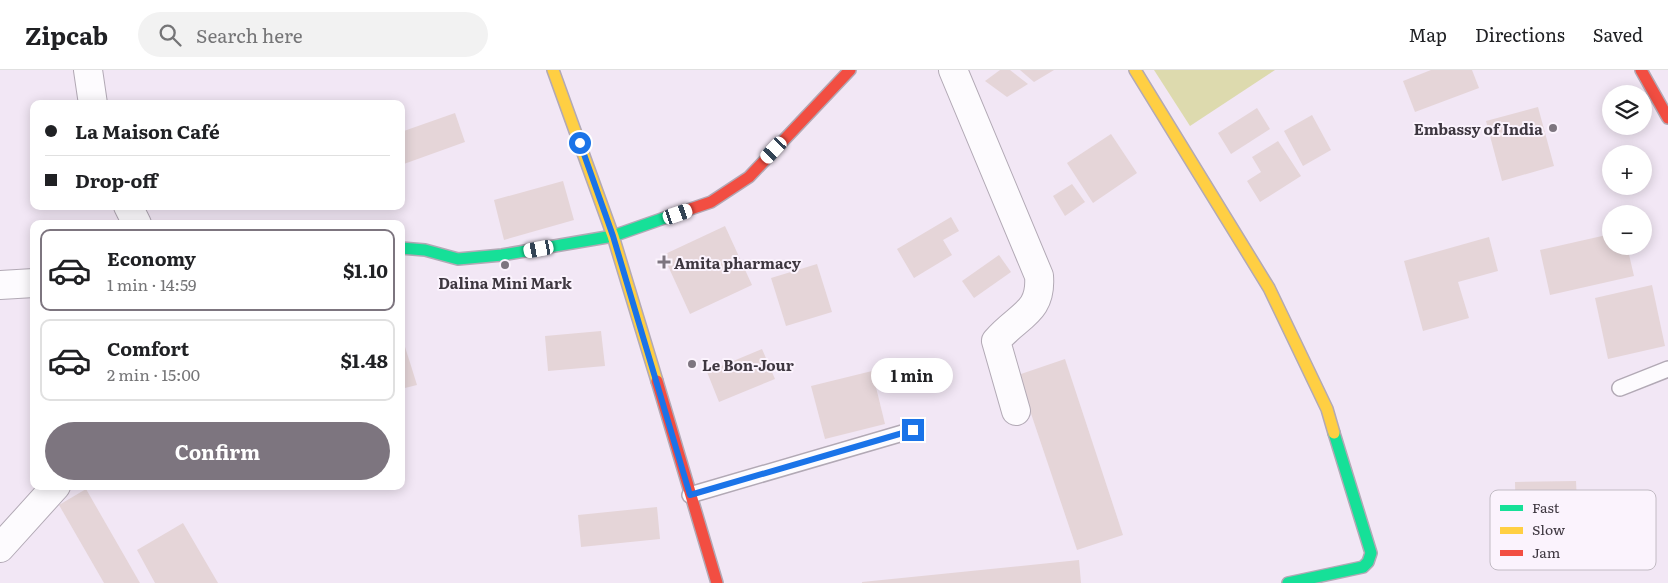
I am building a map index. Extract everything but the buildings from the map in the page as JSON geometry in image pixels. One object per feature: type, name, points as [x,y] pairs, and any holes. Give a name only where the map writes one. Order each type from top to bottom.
[{"type":"street","points":[[88,70],[92,100]]},
{"type":"street","points":[[553,70],[613,236],[717,583]]},
{"type":"street","points":[[405,247],[458,259],[502,255],[613,236],[711,202],[749,177],[850,70]]},
{"type":"street","points":[[953,70],[1040,276],[1037,303],[996,341],[1016,411]]},
{"type":"street","points":[[1135,70],[1180,141],[1273,297],[1327,409],[1371,553],[1368,562],[1363,567],[1288,583]]},
{"type":"street","points":[[1641,70],[1668,118]]},
{"type":"street","points":[[0,284],[30,283]]},
{"type":"street","points":[[0,548],[52,490]]},
{"type":"lane","points":[[1620,388],[1668,369]]},
{"type":"lane","points":[[690,495],[913,430]]},
{"type":"shaded area","points":[[1154,70],[1275,70],[1190,126]]},
{"type":"traffic: fast","points":[[405,248],[425,250],[458,259],[502,255],[613,236],[670,216]]},
{"type":"traffic: fast","points":[[1288,583],[1363,567],[1368,562],[1371,553],[1334,433]]},
{"type":"traffic: slow","points":[[553,70],[613,236],[657,381]]},
{"type":"traffic: slow","points":[[1135,70],[1269,288],[1327,409],[1334,433]]},
{"type":"traffic: jam","points":[[670,216],[711,202],[749,177],[850,70]]},
{"type":"traffic: jam","points":[[1641,70],[1668,118]]},
{"type":"traffic: jam","points":[[657,381],[717,583]]},
{"type":"place","name":"Embassy of India","points":[[1553,128]]},
{"type":"place","name":"Amita pharmacy","points":[[664,262]]},
{"type":"place","name":"Dalina Mini Mark","points":[[505,265]]},
{"type":"place","name":"Le Bon-Jour","points":[[692,364]]},
{"type":"route","points":[[580,143],[613,236],[690,495],[913,430]]}]
